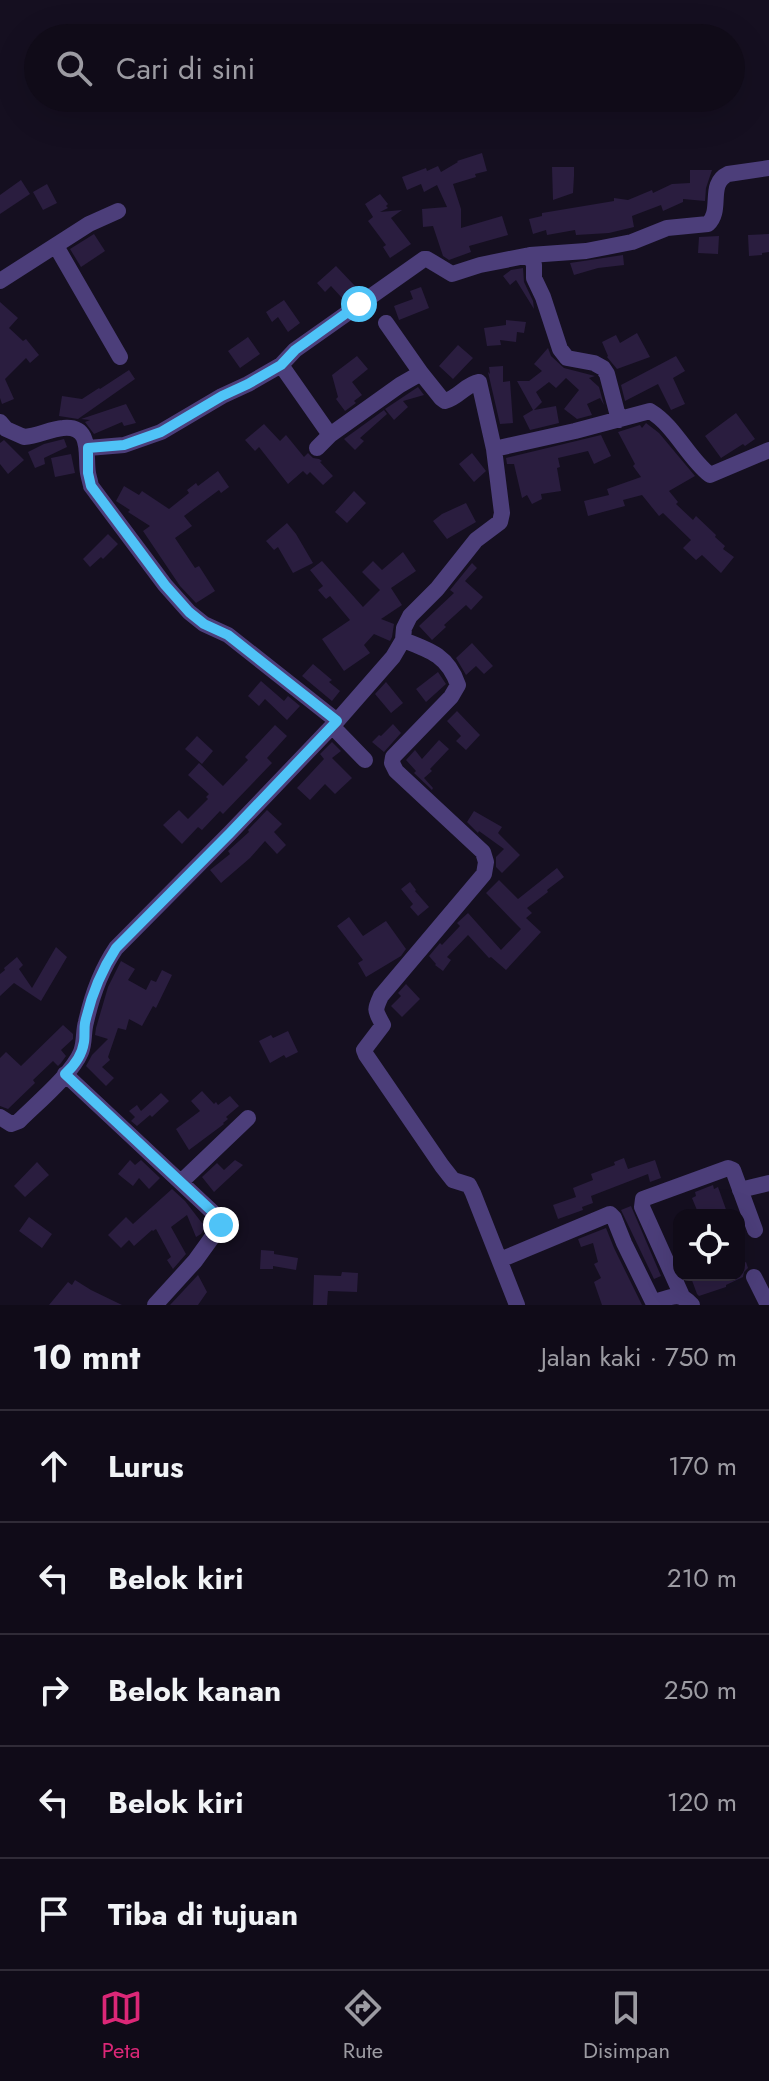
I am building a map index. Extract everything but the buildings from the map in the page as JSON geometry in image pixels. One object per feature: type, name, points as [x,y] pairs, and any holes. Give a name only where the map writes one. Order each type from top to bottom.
[{"type":"street","points":[[88,448],[124,445],[161,432],[248,384],[281,365],[295,350],[424,259],[452,274],[530,255],[586,251],[632,242],[667,228],[706,225],[714,218],[717,184],[722,176],[769,168]]},
{"type":"street","points":[[0,281],[89,224],[118,211]]},
{"type":"street","points":[[56,246],[120,357]]},
{"type":"street","points":[[530,255],[534,278],[563,355],[570,360],[594,363],[603,368],[619,420]]},
{"type":"street","points":[[0,1117],[11,1124],[19,1121],[78,1059],[97,984],[116,948],[335,723],[393,657],[403,640],[410,616],[437,589],[476,540],[497,525],[501,518],[494,449],[479,383],[475,382],[445,401],[386,323]]},
{"type":"street","points":[[281,365],[330,435]]},
{"type":"street","points":[[317,448],[330,435],[421,373]]},
{"type":"street","points":[[494,449],[650,411],[710,475],[769,450]]},
{"type":"street","points":[[0,422],[6,429],[24,437],[63,428],[82,435],[88,448],[91,486],[165,585],[189,612],[204,624],[228,635],[335,723],[365,760]]},
{"type":"street","points":[[403,640],[441,657],[458,685],[451,697],[393,757],[392,763],[396,771],[483,852],[486,862],[484,874],[381,996],[375,1008],[383,1025],[364,1050],[442,1166],[453,1180],[469,1185],[517,1305]]},
{"type":"street","points":[[65,1074],[220,1219],[221,1225],[195,1261],[155,1305]]},
{"type":"street","points":[[181,1182],[248,1118]]},
{"type":"street","points":[[687,1300],[642,1207],[643,1199],[725,1168],[733,1170],[755,1230]]},
{"type":"street","points":[[740,1190],[769,1183]]},
{"type":"street","points":[[500,1260],[610,1214],[653,1302],[675,1296],[687,1300]]},
{"type":"street","points":[[754,1277],[768,1305]]},
{"type":"route","points":[[221,1225],[216,1215],[65,1074],[82,1050],[85,1025],[97,984],[116,948],[337,721],[228,635],[204,624],[189,612],[91,486],[88,448],[124,445],[161,432],[281,365],[295,350],[359,304]]}]
